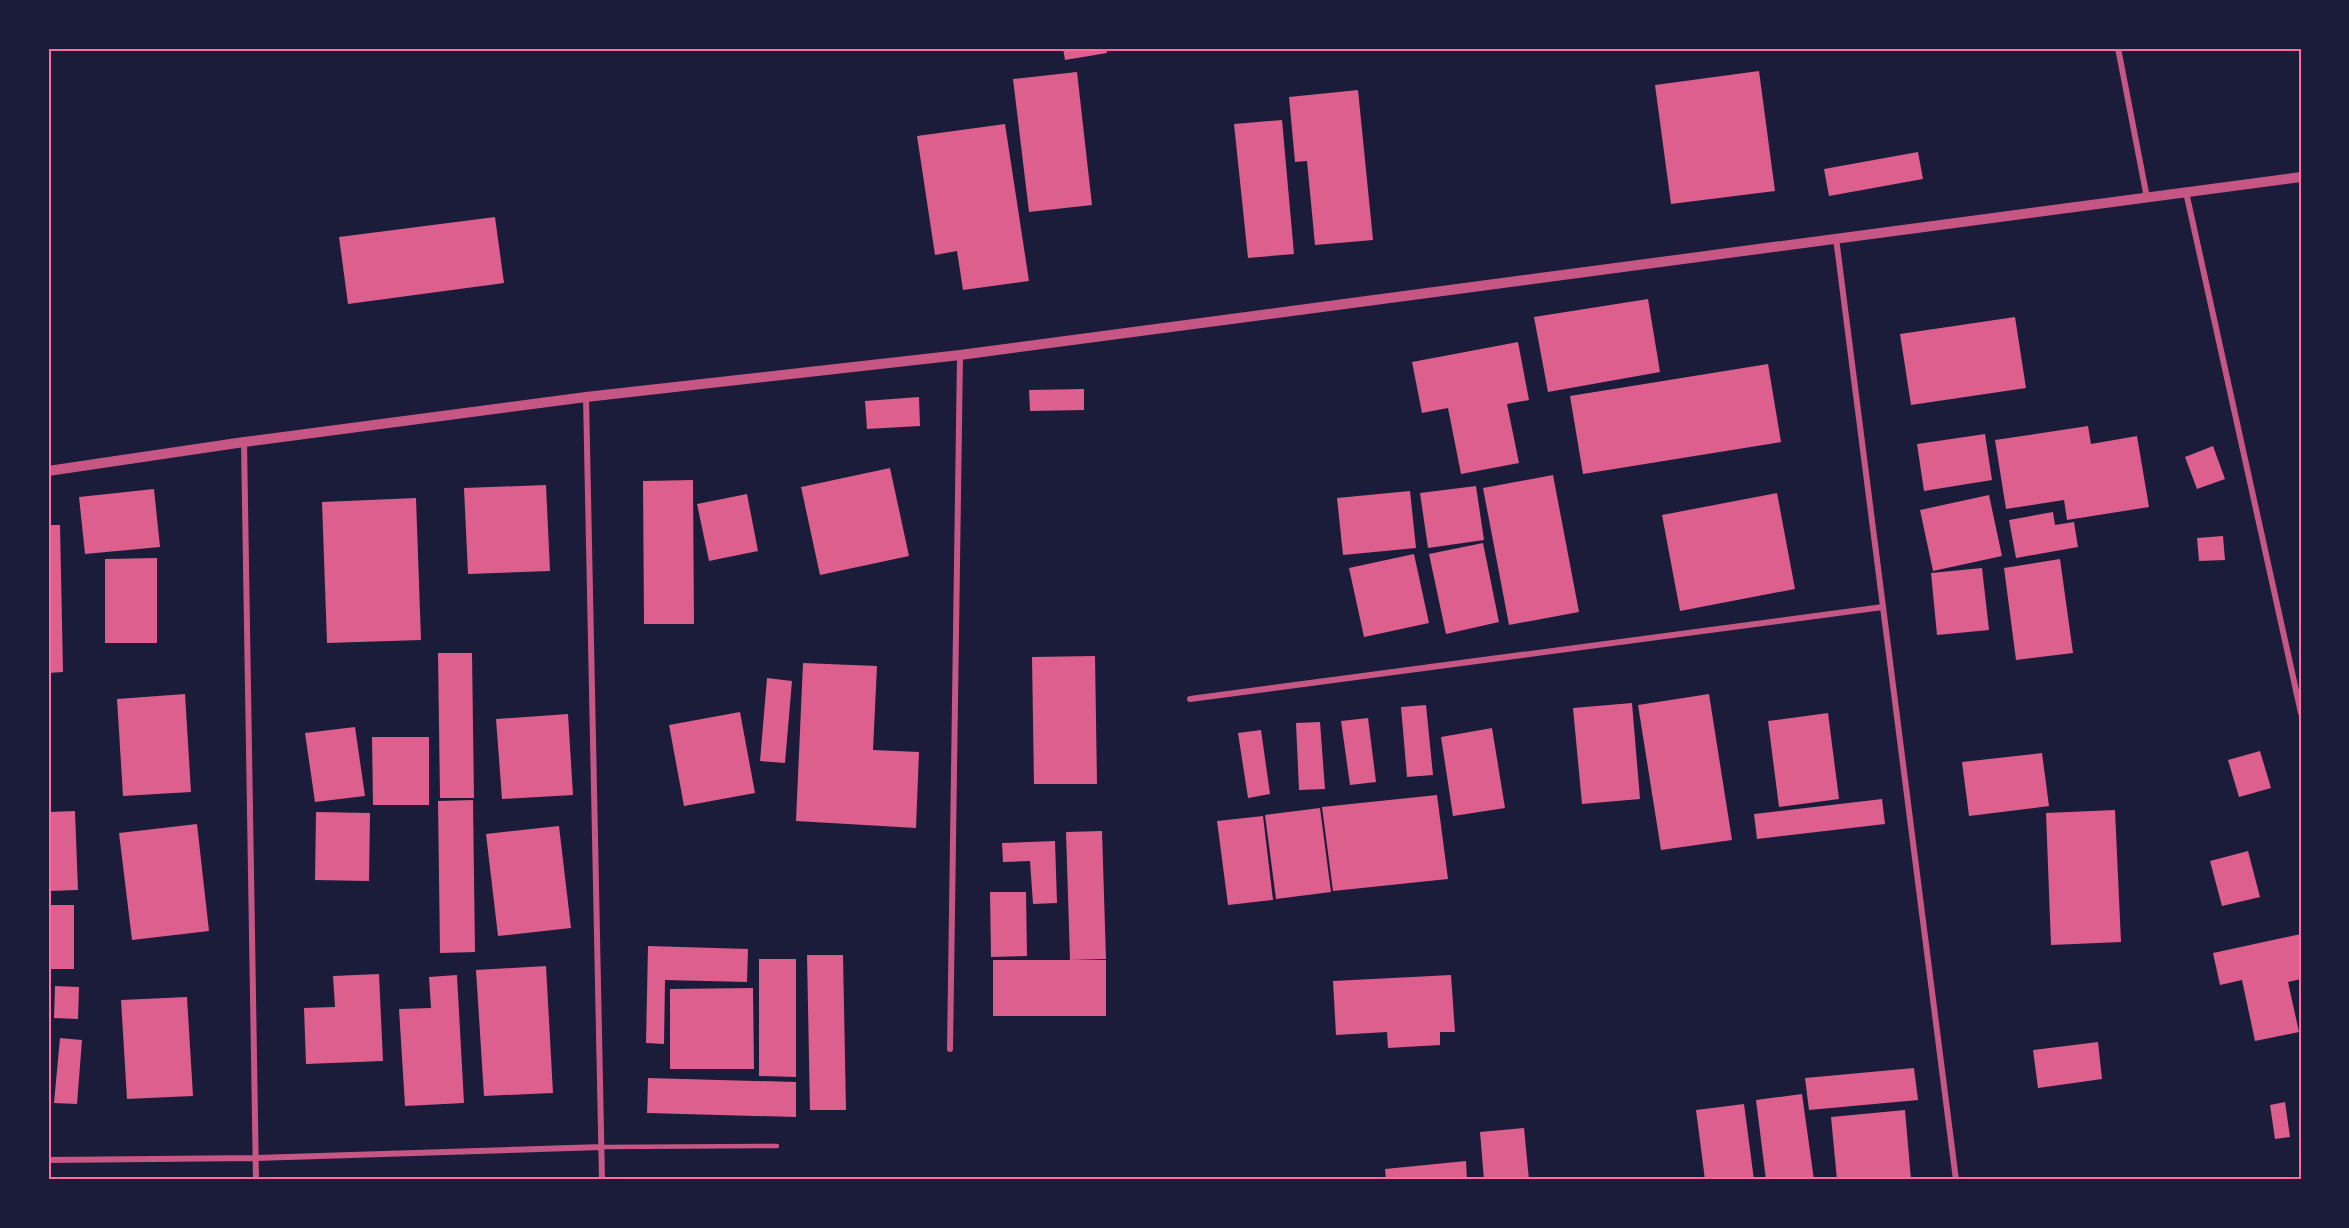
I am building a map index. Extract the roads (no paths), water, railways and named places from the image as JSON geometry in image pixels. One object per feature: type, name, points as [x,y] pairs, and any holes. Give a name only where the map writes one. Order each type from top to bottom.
[{"type":"street","points":[[2118,48],[2147,198]]},
{"type":"street","points":[[48,471],[244,442],[586,397],[960,355],[2301,177]]},
{"type":"street","points":[[2186,191],[2301,713]]},
{"type":"street","points":[[1836,237],[1956,1180]]},
{"type":"street","points":[[950,1049],[960,355]]},
{"type":"street","points":[[586,397],[602,1180]]},
{"type":"street","points":[[244,442],[256,1180]]},
{"type":"street","points":[[1190,699],[1883,607]]},
{"type":"street","points":[[48,1160],[256,1158],[602,1147]]},
{"type":"lane","points":[[602,1147],[777,1146]]}]
